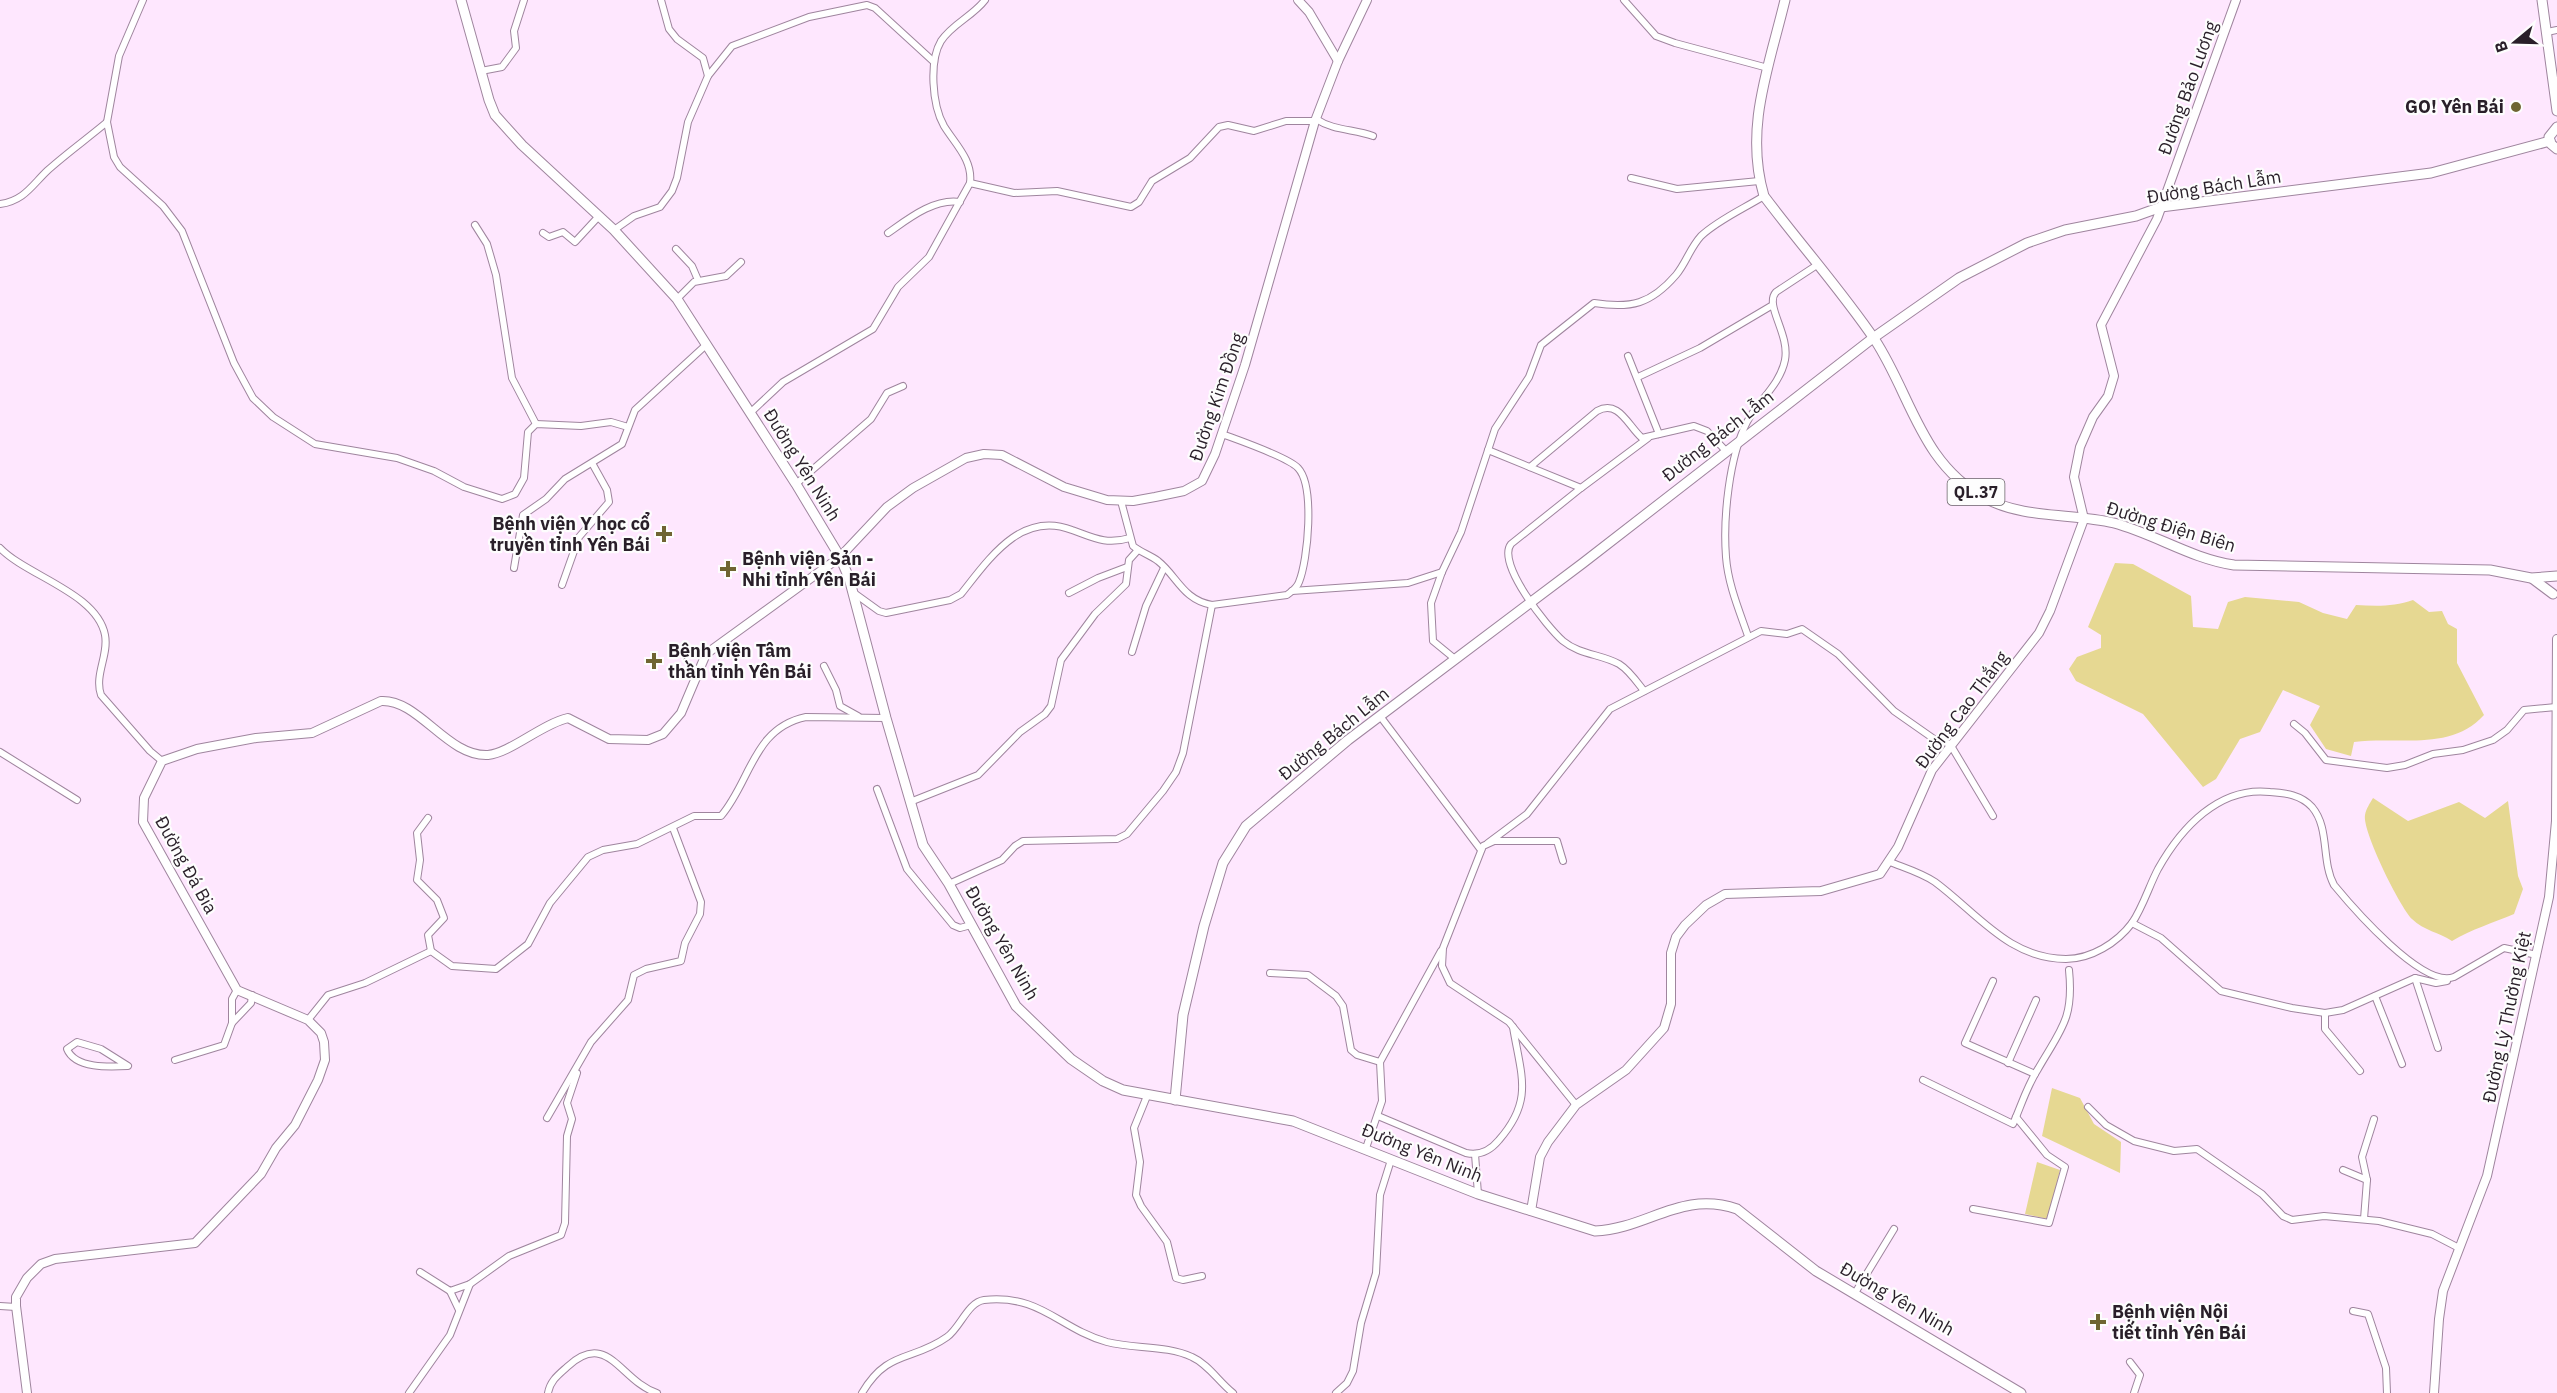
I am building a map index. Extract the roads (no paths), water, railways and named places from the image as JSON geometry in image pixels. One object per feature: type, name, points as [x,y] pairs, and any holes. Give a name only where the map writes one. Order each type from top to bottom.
[{"type":"main road","name":"Đường Yên Ninh","points":[[461,0],[489,100],[503,124],[614,230],[677,299],[840,557],[860,613],[886,718],[923,845],[949,884],[1016,1005],[1029,1020],[1088,1072],[1123,1090],[1293,1120],[1478,1194],[1595,1231],[1613,1229],[1689,1204],[1724,1204],[1751,1217],[1809,1267],[2021,1393]]},
{"type":"main road","name":"Đường Điện Biên","points":[[1785,0],[1756,120],[1755,167],[1764,196],[1873,338],[1927,444],[1959,478],[1985,498],[2002,505],[2115,524],[2209,559],[2234,565],[2490,570],[2531,578],[2557,576]]},
{"type":"main road","points":[[2542,0],[2552,31],[2557,111]]},
{"type":"main road","points":[[2557,127],[2551,131],[2550,141],[2557,149]]},
{"type":"main road","name":"Đường Bách Lẫm","points":[[1174,1100],[1183,1015],[1223,863],[1246,826],[1380,716],[1873,338],[1959,278],[2026,243],[2065,230],[2136,216],[2161,207],[2431,173],[2550,141]]},
{"type":"main road","name":"QL.37","points":[[2555,596],[2551,583],[2557,576]]},
{"type":"main road","name":"Đường Điện Biên","points":[[2531,578],[2555,596]]},
{"type":"main road","name":"Đường Lý Thường Kiệt","points":[[2434,1393],[2441,1304],[2459,1248],[2487,1176],[2550,897],[2556,821],[2557,639]]},
{"type":"street","points":[[143,0],[119,56],[107,122],[114,157],[120,168],[163,206],[182,231],[234,363],[253,398],[273,417],[315,444],[397,458],[434,471],[464,487],[502,499],[515,494],[524,478],[528,432],[536,424],[581,426],[611,422],[628,427]]},
{"type":"street","points":[[481,71],[502,67],[516,48],[514,31],[524,0]]},
{"type":"street","points":[[661,0],[669,29],[677,39],[703,58],[708,76]]},
{"type":"street","points":[[750,413],[783,382],[873,329],[898,287],[929,257],[970,183],[968,162],[939,114],[934,62],[938,46],[945,35],[985,0]]},
{"type":"street","points":[[1298,0],[1309,12],[1338,61]]},
{"type":"street","name":"Đường Kim Đồng","points":[[840,557],[887,507],[929,479],[975,456],[1002,455],[1064,487],[1093,497],[1121,501],[1133,501],[1194,487],[1206,476],[1245,366],[1316,120],[1338,61],[1366,0]]},
{"type":"street","points":[[1624,0],[1662,39],[1768,68]]},
{"type":"street","name":"Đường Bảo Lương","points":[[2084,519],[2074,477],[2080,447],[2093,417],[2108,396],[2114,376],[2101,325],[2106,311],[2126,281],[2161,207],[2236,0]]},
{"type":"street","points":[[614,230],[629,219],[660,207],[672,191],[677,178],[688,122],[708,76],[732,46],[810,17],[867,4],[875,8],[934,62]]},
{"type":"street","points":[[970,183],[1014,193],[1052,191],[1131,207],[1139,201],[1152,181],[1190,158],[1219,128],[1228,125],[1254,131],[1286,121],[1316,120],[1326,126],[1373,136]]},
{"type":"street","points":[[0,204],[14,201],[25,195],[48,170],[107,122]]},
{"type":"street","points":[[1631,178],[1677,189],[1759,181]]},
{"type":"street","points":[[1455,659],[1433,641],[1431,603],[1442,572],[1461,532],[1495,429],[1529,377],[1541,345],[1594,303],[1611,306],[1644,303],[1677,274],[1693,247],[1705,233],[1764,196]]},
{"type":"street","points":[[888,233],[936,204],[951,200],[960,202]]},
{"type":"street","points":[[543,233],[549,237],[562,232],[575,242],[599,216]]},
{"type":"street","points":[[475,225],[487,244],[496,275],[512,378],[536,424]]},
{"type":"street","points":[[676,249],[692,266],[698,280]]},
{"type":"street","points":[[677,299],[698,280],[726,276],[741,262]]},
{"type":"street","points":[[1748,636],[1734,595],[1726,556],[1732,469],[1747,421],[1774,384],[1784,364],[1784,335],[1771,306],[1772,298],[1776,292],[1817,265]]},
{"type":"street","points":[[1638,377],[1700,348],[1771,306]]},
{"type":"street","points":[[514,568],[523,515],[546,499],[558,484],[622,444],[639,406],[706,345]]},
{"type":"street","points":[[1628,356],[1659,434]]},
{"type":"street","points":[[796,484],[871,419],[887,393],[903,386]]},
{"type":"street","points":[[1530,467],[1601,409],[1615,410],[1639,436],[1648,438]]},
{"type":"street","points":[[1644,691],[1618,664],[1583,652],[1562,640],[1531,602],[1509,563],[1509,547],[1581,488],[1648,438],[1694,426],[1707,431],[1726,451]]},
{"type":"street","points":[[1121,501],[1130,538],[1138,550],[1156,559],[1185,592],[1212,605],[1283,596],[1292,591],[1300,580],[1309,514],[1308,493],[1298,468],[1222,434]]},
{"type":"street","points":[[1488,450],[1581,488]]},
{"type":"street","points":[[562,585],[579,537],[609,502],[607,490],[591,462]]},
{"type":"street","name":"Đường Cao Thắng","points":[[1890,862],[1932,770],[1950,744],[2039,633],[2072,555],[2084,519]]},
{"type":"street","points":[[854,593],[879,611],[886,613],[950,600],[961,594],[1012,536],[1029,528],[1063,527],[1105,543],[1130,538]]},
{"type":"street","points":[[0,549],[91,610],[106,636],[100,690],[104,699],[150,752],[162,761],[197,749],[256,738],[312,733],[375,703],[387,701],[404,708],[461,748],[478,754],[498,753],[542,727],[568,718],[609,739],[632,741],[657,738],[675,723],[706,654],[840,557]]},
{"type":"street","points":[[910,802],[978,775],[1020,732],[1046,714],[1051,706],[1061,660],[1095,614],[1126,584],[1130,558],[1138,550]]},
{"type":"street","points":[[1069,593],[1127,567]]},
{"type":"street","points":[[1132,652],[1146,606],[1164,568]]},
{"type":"street","points":[[1292,591],[1408,583],[1442,572]]},
{"type":"street","points":[[949,884],[1002,860],[1017,844],[1026,840],[1108,841],[1127,834],[1164,791],[1179,764],[1212,605]]},
{"type":"street","points":[[1366,1148],[1383,1096],[1380,1062],[1443,948],[1481,850],[1527,814],[1610,709],[1748,636],[1761,631],[1787,634],[1802,629],[1838,654],[1894,711],[1934,739],[1950,744],[1993,816]]},
{"type":"street","points":[[824,666],[836,690],[840,706],[861,717]]},
{"type":"street","points":[[2294,724],[2305,733],[2326,760],[2387,768],[2405,765],[2433,754],[2463,750],[2488,742],[2507,730],[2524,710],[2556,707]]},
{"type":"street","points":[[1380,716],[1481,850]]},
{"type":"street","points":[[428,818],[417,833],[420,860],[417,877],[421,886],[437,900],[444,918],[428,935],[431,951],[452,966],[496,969],[528,944],[550,903],[588,856],[603,850],[637,844],[694,816],[721,816],[760,745],[790,722],[810,717],[886,718]]},
{"type":"street","points":[[0,752],[77,800]]},
{"type":"street","name":"Đường Đá Bia","points":[[162,761],[144,798],[143,822],[237,990]]},
{"type":"street","points":[[877,789],[911,874],[953,924],[960,928],[971,925]]},
{"type":"street","points":[[1531,1211],[1542,1150],[1576,1105],[1626,1070],[1664,1028],[1671,1012],[1671,953],[1677,937],[1685,925],[1706,905],[1716,898],[1737,892],[1808,892],[1837,888],[1880,874],[1890,862],[1935,882],[1983,925],[2007,941],[2046,956],[2065,959],[2087,956],[2106,946],[2132,923],[2164,859],[2211,806],[2226,797],[2249,791],[2294,795],[2311,806],[2319,819],[2328,870],[2338,890],[2408,960],[2437,977],[2450,979]]},
{"type":"street","points":[[547,1118],[591,1042],[628,1000],[634,975],[646,969],[681,962],[685,943],[698,920],[701,902],[673,828]]},
{"type":"street","points":[[1488,843],[1557,841],[1563,861]]},
{"type":"street","points":[[2132,923],[2161,938],[2221,991],[2253,1000],[2325,1013],[2343,1010],[2415,978],[2436,983],[2450,979],[2505,948],[2537,955]]},
{"type":"street","points":[[1443,948],[1444,971],[1453,987],[1499,1014],[1513,1026],[1576,1105]]},
{"type":"street","points":[[308,1020],[328,995],[365,983],[431,951]]},
{"type":"street","points":[[1923,1080],[2013,1124],[2035,1074],[2055,1044],[2066,1020],[2072,996],[2069,970]]},
{"type":"street","points":[[1270,973],[1308,975],[1329,989],[1343,1006],[1351,1050],[1357,1055],[1374,1058],[1380,1062]]},
{"type":"street","points":[[2415,978],[2438,1048]]},
{"type":"street","points":[[1993,981],[1965,1043],[2035,1074]]},
{"type":"street","points":[[27,1393],[16,1307],[20,1290],[33,1269],[56,1259],[187,1245],[203,1237],[261,1174],[276,1148],[294,1125],[318,1080],[325,1060],[324,1042],[321,1033],[308,1020],[237,990],[232,999],[232,1023],[224,1045],[175,1060]]},
{"type":"street","points":[[232,1023],[251,1003],[252,995]]},
{"type":"street","points":[[2375,996],[2402,1064]]},
{"type":"street","points":[[2008,1063],[2036,1000]]},
{"type":"street","points":[[2325,1013],[2325,1029],[2360,1071]]},
{"type":"street","points":[[1378,1116],[1475,1154],[1486,1152],[1511,1126],[1520,1110],[1523,1092],[1513,1026]]},
{"type":"street","points":[[77,1042],[93,1046],[128,1066],[84,1063],[72,1057],[67,1049],[77,1042]]},
{"type":"street","points":[[450,1291],[470,1284],[509,1256],[561,1235],[565,1223],[567,1136],[572,1119],[567,1103],[577,1073]]},
{"type":"street","points":[[1147,1096],[1134,1128],[1140,1162],[1136,1189],[1137,1199],[1167,1242],[1176,1278],[1183,1280],[1202,1276]]},
{"type":"street","points":[[2088,1107],[2106,1125],[2134,1141],[2174,1150],[2197,1149],[2262,1194],[2283,1216],[2292,1220],[2324,1216],[2364,1219],[2424,1231],[2459,1248]]},
{"type":"street","points":[[1973,1209],[2049,1223],[2065,1167],[2047,1155],[2016,1118]]},
{"type":"street","points":[[2364,1219],[2367,1180],[2362,1157],[2374,1119]]},
{"type":"street","points":[[1475,1154],[1478,1194]]},
{"type":"street","points":[[1336,1393],[1347,1383],[1353,1371],[1361,1323],[1376,1272],[1380,1195],[1391,1160]]},
{"type":"street","points":[[2343,1170],[2367,1180]]},
{"type":"street","points":[[1855,1293],[1894,1229]]},
{"type":"street","points":[[420,1272],[450,1291],[459,1310]]},
{"type":"street","points":[[409,1393],[450,1335],[470,1284]]},
{"type":"street","points":[[862,1393],[882,1366],[946,1338],[957,1328],[973,1305],[984,1300],[1028,1302],[1096,1338],[1120,1345],[1187,1355],[1201,1363],[1233,1393]]},
{"type":"street","points":[[0,1306],[16,1307]]},
{"type":"street","points":[[2353,1311],[2368,1314],[2386,1368],[2387,1393]]},
{"type":"street","points":[[548,1393],[555,1378],[575,1359],[591,1352],[605,1355],[637,1383],[657,1393]]},
{"type":"street","points":[[2130,1362],[2140,1375],[2134,1393]]},
{"type":"place","name":"GO! Yên Bái","points":[[2516,107]]},
{"type":"place","name":"Bệnh viện Y học cổ truyền tỉnh Yên Bái","points":[[664,534]]},
{"type":"place","name":"Bệnh viện Sản - Nhi tỉnh Yên Bái","points":[[728,569]]},
{"type":"place","name":"Bệnh viện Tâm thần tỉnh Yên Bái","points":[[654,661]]},
{"type":"place","name":"Bệnh viện Nội tiết tỉnh Yên Bái","points":[[2098,1322]]}]
